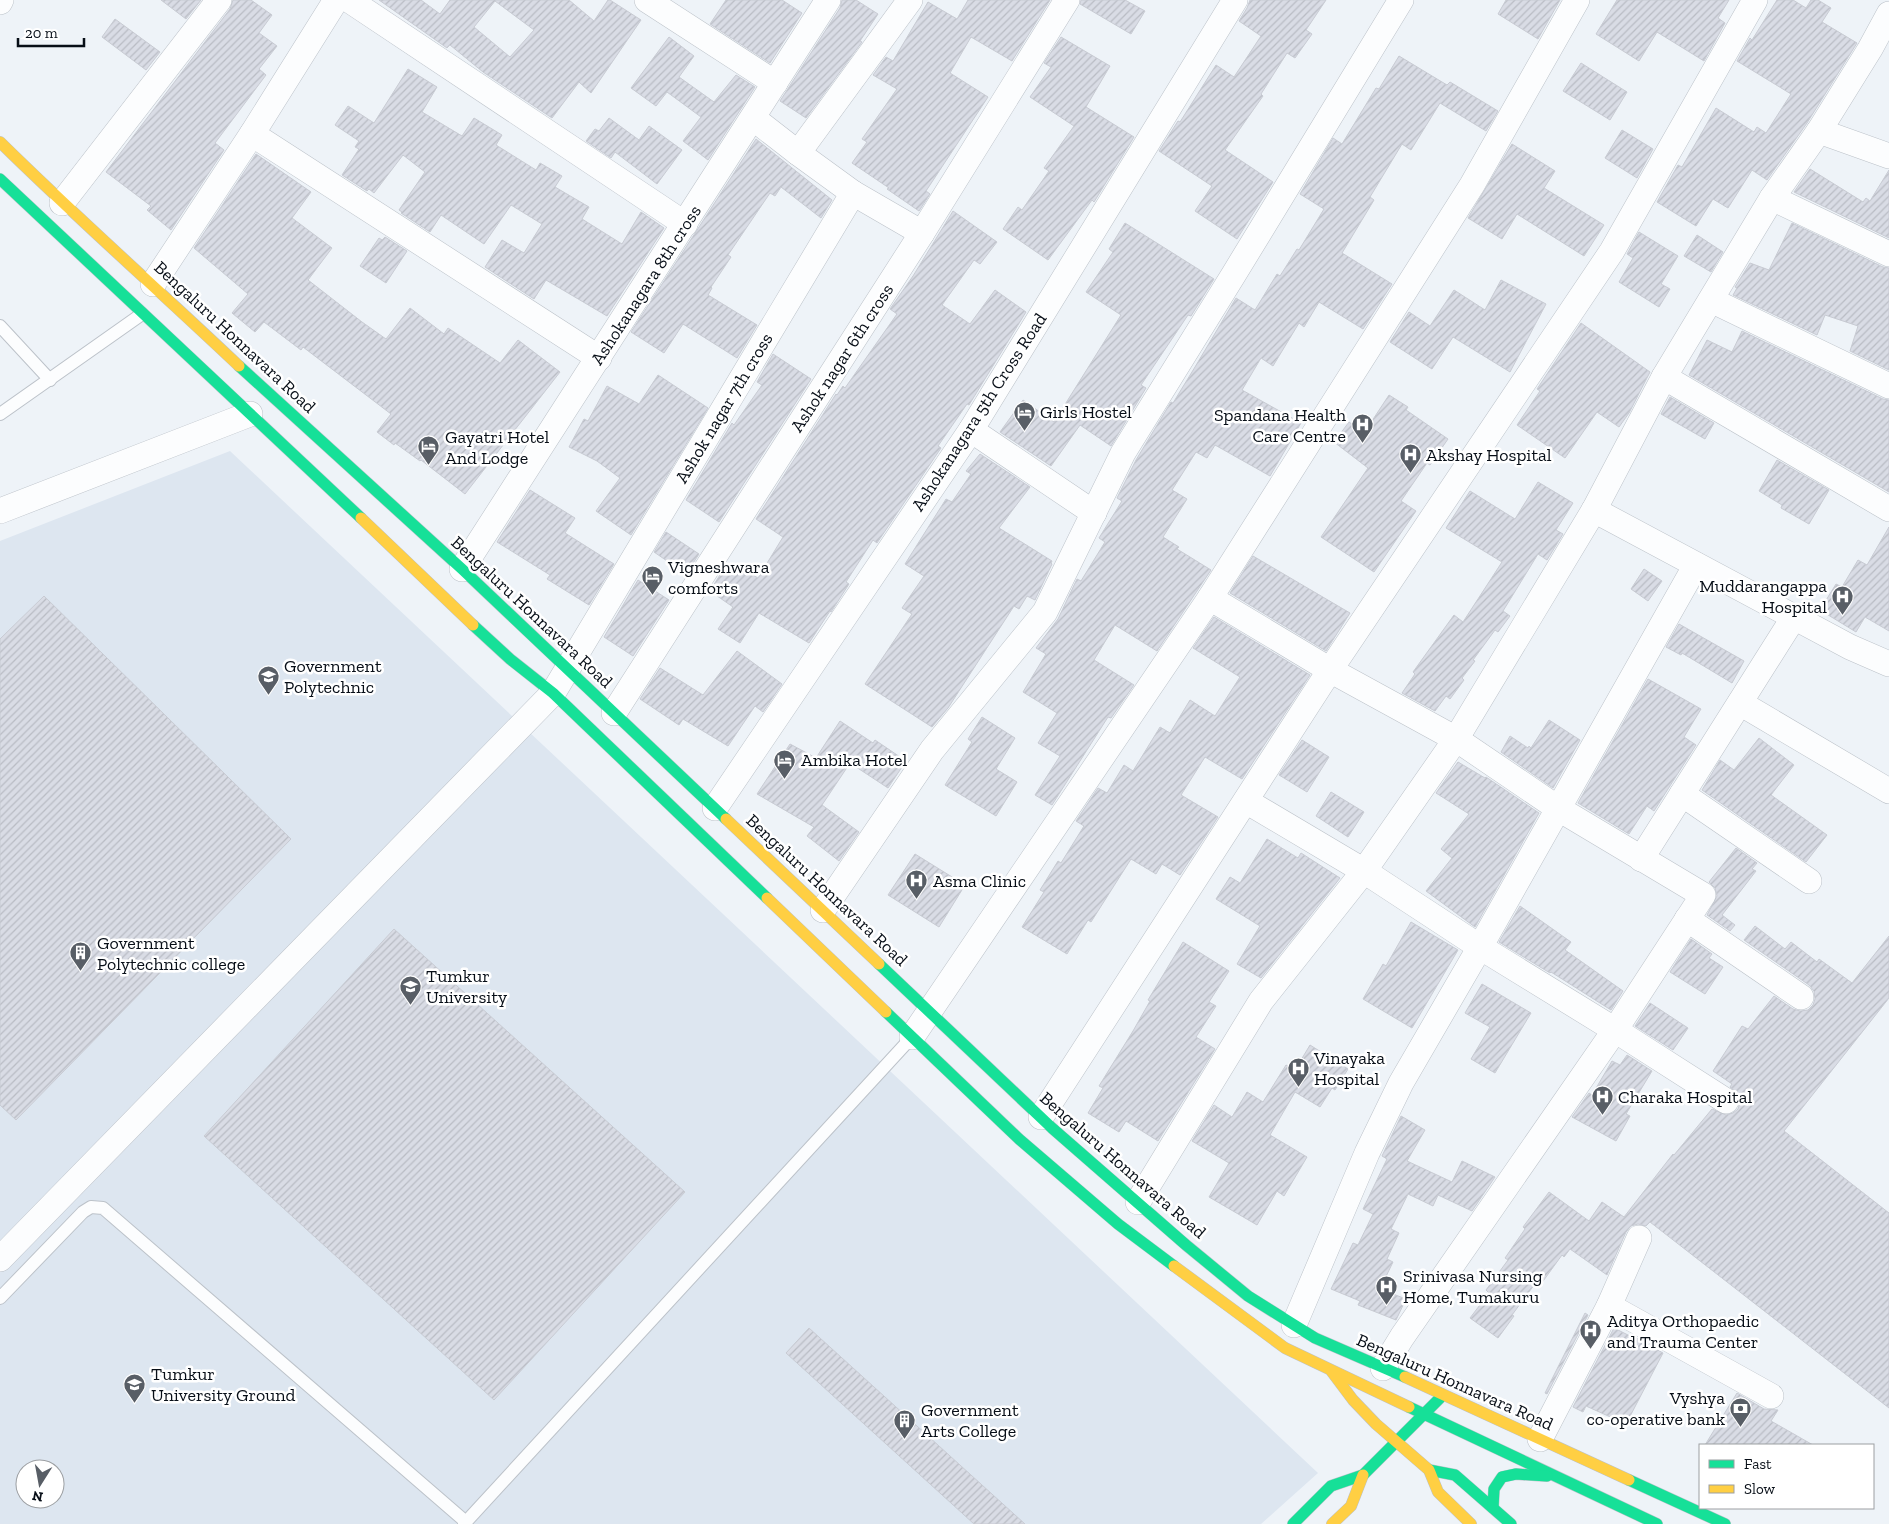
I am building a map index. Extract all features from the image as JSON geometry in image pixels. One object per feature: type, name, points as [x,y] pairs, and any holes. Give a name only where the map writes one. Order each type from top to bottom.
[{"type":"main road","name":"Bengaluru Honnavara Road","points":[[0,142],[62,203],[153,284],[272,397],[462,569],[1041,1117],[1248,1296],[1325,1343],[1443,1394],[1725,1524]]},
{"type":"main road","points":[[0,180],[510,659],[553,693],[1019,1140],[1118,1224],[1285,1348],[1657,1524]]},
{"type":"main road","points":[[1325,1343],[1331,1371],[1353,1400],[1376,1424],[1429,1470],[1438,1492],[1471,1524]]},
{"type":"main road","points":[[1332,1524],[1351,1506],[1363,1475],[1443,1394]]},
{"type":"main road","points":[[1429,1470],[1455,1475],[1511,1524]]},
{"type":"main road","points":[[1493,1508],[1494,1488],[1502,1477],[1516,1474],[1556,1476]]},
{"type":"main road","points":[[1293,1524],[1331,1486],[1363,1475]]},
{"type":"street","points":[[62,203],[219,0]]},
{"type":"street","points":[[153,284],[252,134],[336,0]]},
{"type":"street","points":[[349,0],[685,224]]},
{"type":"street","points":[[647,0],[775,84]]},
{"type":"street","name":"Ashokanagara 8th cross","points":[[462,569],[828,0]]},
{"type":"street","points":[[798,153],[910,0]]},
{"type":"street","name":"Ashok nagar 6th cross","points":[[614,713],[922,233],[1067,0]]},
{"type":"street","points":[[823,910],[932,750],[1045,612],[1123,453],[1400,0]]},
{"type":"street","points":[[912,1037],[1210,598],[1472,185],[1577,0]]},
{"type":"street","points":[[1041,1117],[1330,670],[1612,251],[1755,0]]},
{"type":"street","name":"Ashokanagara 5th Cross Road","points":[[715,808],[971,430],[1228,2]]},
{"type":"street","points":[[1138,1202],[1261,1001],[1364,871],[1456,739],[1594,510],[1664,377],[1772,198],[1819,131],[1870,49],[1889,14]]},
{"type":"street","points":[[753,118],[853,192],[922,233]]},
{"type":"street","points":[[1819,131],[1889,156]]},
{"type":"street","points":[[252,134],[599,358]]},
{"type":"street","name":"Ashok nagar 7th cross","points":[[0,1259],[553,693],[853,192]]},
{"type":"street","points":[[1772,198],[1889,254]]},
{"type":"street","points":[[1711,300],[1889,386]]},
{"type":"street","points":[[1664,377],[1889,509]]},
{"type":"street","points":[[0,511],[250,414]]},
{"type":"street","points":[[971,430],[1094,512]]},
{"type":"street","points":[[1594,510],[1850,647],[1889,664]]},
{"type":"street","points":[[1294,1325],[1380,1125],[1401,1083],[1696,565]]},
{"type":"street","points":[[1210,598],[1330,670],[1456,739],[1558,809],[1703,895],[1614,1030],[1402,1337],[1383,1368]]},
{"type":"street","points":[[1642,859],[1794,617]]},
{"type":"street","points":[[1740,703],[1889,791]]},
{"type":"street","points":[[1682,794],[1809,881]]},
{"type":"street","points":[[1246,801],[1364,871],[1480,947],[1726,1101]]},
{"type":"street","points":[[1687,919],[1801,997]]},
{"type":"street","points":[[1540,1439],[1608,1306],[1639,1238]]},
{"type":"street","points":[[1608,1306],[1771,1396]]},
{"type":"lane","points":[[0,414],[142,314]]},
{"type":"lane","points":[[0,326],[50,380]]},
{"type":"lane","points":[[0,1298],[84,1212],[91,1207],[103,1208],[465,1523],[912,1037]]},
{"type":"shaded area","name":"Tumkur University","points":[[230,451],[1318,1473],[1261,1524],[0,1524],[0,541]]},
{"type":"building","points":[[161,0],[201,0],[186,19]]},
{"type":"building","points":[[233,0],[251,0],[272,15],[259,33],[277,46],[259,69],[266,75],[215,143],[224,150],[171,230],[147,210],[151,206],[106,172],[230,9]]},
{"type":"building","points":[[379,0],[421,0],[440,14],[450,0],[569,0],[594,21],[608,0],[610,0],[641,20],[591,93],[579,82],[552,118],[483,72],[450,45],[447,48]],"holes":[[[495,1],[534,30],[510,57],[474,27]]]},
{"type":"building","points":[[726,0],[782,0],[802,13],[770,63],[710,24]]},
{"type":"building","points":[[842,0],[856,0],[878,14],[860,41],[862,42],[806,118],[780,101],[840,8]]},
{"type":"building","points":[[968,0],[1050,0],[1012,61],[971,37],[950,73],[988,97],[926,191],[930,194],[919,211],[852,163],[867,142],[862,139],[897,89],[873,75],[886,57],[893,61],[928,2],[957,19]]},
{"type":"building","points":[[1081,0],[1125,0],[1145,11],[1131,34],[1080,4]]},
{"type":"building","points":[[1250,0],[1326,0],[1306,30],[1312,34],[1295,58],[1287,53],[1261,94],[1263,96],[1225,150],[1273,182],[1237,239],[1195,211],[1212,186],[1159,151],[1216,65],[1234,77],[1261,36],[1239,21]]},
{"type":"building","points":[[1506,0],[1560,0],[1538,39],[1498,14]]},
{"type":"building","points":[[1617,0],[1729,0],[1718,18],[1725,23],[1704,61],[1657,32],[1639,61],[1596,34]]},
{"type":"building","points":[[1777,0],[1793,0],[1806,8],[1811,0],[1818,0],[1831,8],[1822,22],[1857,43],[1807,123],[1767,180],[1752,170],[1728,208],[1713,199],[1696,226],[1657,202],[1678,165],[1682,167],[1716,108],[1754,132],[1757,127],[1766,133],[1791,94],[1737,61],[1750,38],[1752,40]]},
{"type":"building","points":[[115,19],[160,52],[146,70],[102,37]]},
{"type":"building","points":[[669,37],[694,56],[679,77],[714,102],[736,75],[755,87],[708,160],[683,141],[701,117],[667,92],[656,106],[631,88]]},
{"type":"building","points":[[1061,37],[1110,66],[1086,107],[1134,137],[1094,202],[1092,200],[1048,260],[1003,229],[1018,207],[1022,210],[1049,171],[1044,168],[1074,126],[1030,97],[1051,67],[1044,63]]},
{"type":"building","points":[[1399,56],[1447,85],[1450,82],[1498,111],[1486,131],[1440,103],[1411,150],[1402,144],[1370,197],[1374,200],[1342,253],[1392,284],[1363,329],[1319,302],[1304,327],[1299,323],[1273,366],[1261,358],[1242,390],[1301,423],[1270,476],[1215,445],[1207,458],[1196,452],[1172,490],[1187,499],[1163,537],[1179,547],[1177,549],[1211,570],[1157,651],[1115,625],[1094,660],[1134,685],[1111,718],[1108,717],[1052,805],[1035,795],[1060,756],[1038,743],[1057,713],[1023,692],[1046,654],[1036,648],[1058,619],[1077,579],[1081,581],[1105,542],[1099,538],[1122,501],[1117,498],[1136,460],[1171,402],[1173,403],[1236,298],[1255,310],[1277,274],[1280,276],[1297,249],[1299,250],[1324,209],[1300,194],[1333,138],[1342,144],[1376,88],[1379,89]]},
{"type":"building","points":[[1581,63],[1627,92],[1610,120],[1563,91]]},
{"type":"building","points":[[408,69],[437,87],[422,112],[462,136],[474,118],[502,135],[496,145],[536,170],[540,163],[562,176],[555,187],[589,207],[582,219],[622,244],[641,212],[664,228],[607,316],[546,280],[534,299],[485,267],[502,240],[524,253],[542,224],[511,205],[484,244],[441,215],[430,232],[401,213],[399,210],[425,172],[403,155],[374,193],[369,189],[367,191],[342,175],[359,149],[355,147],[359,141],[335,125],[348,106],[374,123]]},
{"type":"building","points":[[609,118],[639,140],[649,126],[682,150],[657,184],[615,152],[611,158],[586,141],[595,129],[599,131]]},
{"type":"building","points":[[1622,130],[1653,149],[1637,178],[1605,158]]},
{"type":"building","points":[[756,139],[832,200],[821,218],[781,187],[775,196],[770,193],[728,255],[731,257],[711,287],[708,295],[757,325],[737,358],[683,324],[664,353],[631,332]]},
{"type":"building","points":[[1512,144],[1555,171],[1544,188],[1604,225],[1584,256],[1517,214],[1502,239],[1468,218]]},
{"type":"building","points":[[256,154],[311,192],[292,218],[332,248],[308,280],[362,322],[386,339],[410,308],[444,334],[448,328],[500,363],[518,340],[560,372],[465,494],[421,460],[395,443],[394,445],[377,432],[391,414],[303,347],[301,350],[264,322],[255,332],[232,313],[248,294],[194,248]]},
{"type":"building","points":[[1810,169],[1863,202],[1866,198],[1870,201],[1889,170],[1889,238],[1794,192]]},
{"type":"building","points":[[953,211],[997,242],[980,264],[974,260],[942,305],[970,324],[995,290],[1026,312],[969,405],[967,404],[938,446],[941,448],[877,543],[873,540],[846,582],[849,584],[809,643],[759,613],[740,643],[718,629],[733,607],[710,591],[723,570],[731,576],[737,566],[758,578],[783,537],[756,519],[836,394],[843,386],[845,388],[897,314],[890,309],[913,276]]},
{"type":"building","points":[[1125,223],[1214,279],[1191,316],[1188,315],[1141,385],[1146,388],[1111,446],[1080,425],[1051,466],[1000,432],[1023,400],[1054,422],[1121,315],[1086,292],[1113,252],[1109,249]]},
{"type":"building","points":[[1792,223],[1883,267],[1889,268],[1889,370],[1850,351],[1858,326],[1825,315],[1817,335],[1733,295],[1737,288],[1735,287],[1750,263],[1769,270]]},
{"type":"building","points":[[1639,232],[1678,256],[1661,284],[1670,289],[1659,307],[1619,282],[1633,258],[1627,254]]},
{"type":"building","points":[[1697,235],[1723,252],[1711,272],[1684,256]]},
{"type":"building","points":[[385,237],[407,251],[386,283],[360,266],[379,238],[382,240]]},
{"type":"building","points":[[1501,280],[1546,304],[1510,372],[1453,337],[1432,369],[1390,342],[1409,312],[1430,326],[1454,290],[1485,310]]},
{"type":"building","points":[[1581,323],[1650,372],[1629,413],[1619,427],[1597,412],[1565,458],[1517,425],[1540,391],[1537,389]]},
{"type":"building","points":[[1742,331],[1883,399],[1889,400],[1889,492],[1689,375],[1707,340],[1732,352]]},
{"type":"building","points":[[773,354],[811,379],[719,522],[686,500],[732,423],[734,425],[762,385],[757,382]]},
{"type":"building","points":[[658,375],[708,408],[631,535],[596,511],[620,478],[597,461],[569,447],[584,419],[588,421],[607,386],[639,404]]},
{"type":"building","points":[[1389,395],[1408,407],[1406,410],[1448,439],[1430,465],[1427,463],[1401,501],[1416,511],[1374,572],[1321,537],[1368,468],[1334,442],[1349,422],[1364,433]]},
{"type":"building","points":[[1670,397],[1714,423],[1705,439],[1661,414]]},
{"type":"building","points":[[980,454],[1030,487],[999,528],[1052,561],[1052,564],[1035,600],[1027,596],[1019,609],[1014,606],[948,708],[932,727],[865,684],[912,614],[902,608],[924,576],[905,564],[946,499],[952,502],[971,474],[966,471]]},
{"type":"building","points":[[1777,460],[1829,490],[1809,524],[1781,508],[1782,505],[1759,491]]},
{"type":"building","points":[[1538,482],[1573,503],[1556,530],[1563,534],[1547,560],[1538,554],[1503,611],[1510,616],[1498,632],[1495,630],[1473,660],[1475,661],[1462,678],[1464,680],[1450,699],[1446,696],[1435,711],[1402,693],[1415,674],[1413,672],[1454,615],[1463,622],[1502,562],[1446,528],[1470,491],[1515,519]]},
{"type":"building","points":[[530,490],[575,518],[565,533],[614,564],[589,605],[547,579],[550,575],[497,542]]},
{"type":"building","points":[[1889,527],[1889,631],[1865,617],[1856,632],[1820,610],[1836,584],[1842,587],[1858,560],[1867,565]]},
{"type":"building","points":[[666,532],[699,554],[686,574],[654,552]]},
{"type":"building","points":[[1253,556],[1350,613],[1326,651],[1230,593]]},
{"type":"building","points":[[1644,569],[1662,581],[1648,601],[1631,589]]},
{"type":"building","points":[[638,580],[669,600],[633,656],[604,637]]},
{"type":"building","name":"Government Polytechnic college","points":[[44,596],[291,839],[16,1120],[0,1105],[0,639]]},
{"type":"building","points":[[1214,617],[1310,675],[1242,779],[1205,757],[1181,795],[1218,817],[1180,875],[1162,864],[1156,874],[1131,859],[1091,922],[1088,920],[1067,954],[1022,927],[1044,892],[1040,890],[1058,861],[1061,863],[1084,826],[1076,821],[1098,788],[1107,793],[1124,765],[1133,771],[1160,727],[1170,733],[1190,700],[1215,716],[1240,677],[1193,648]]},
{"type":"building","points":[[1679,624],[1744,661],[1732,683],[1682,653],[1681,655],[1666,647]]},
{"type":"building","points":[[737,651],[782,684],[763,712],[755,706],[728,746],[683,719],[679,725],[640,699],[660,668],[703,695]]},
{"type":"building","points":[[1648,679],[1701,709],[1684,737],[1696,745],[1654,811],[1647,806],[1629,834],[1578,803]]},
{"type":"building","points":[[982,717],[1015,738],[996,769],[1017,782],[996,816],[945,785],[972,742],[968,739]]},
{"type":"building","points":[[1549,720],[1580,740],[1553,788],[1501,752],[1510,736],[1531,748]]},
{"type":"building","points":[[840,721],[873,743],[875,740],[906,761],[888,788],[850,763],[822,805],[859,832],[839,861],[807,836],[814,827],[757,794],[790,744],[816,758]]},
{"type":"building","points":[[1759,738],[1794,765],[1771,795],[1827,835],[1806,862],[1702,790],[1720,760],[1734,770]]},
{"type":"building","points":[[1302,740],[1329,757],[1307,792],[1279,775]]},
{"type":"building","points":[[1458,762],[1486,777],[1539,813],[1475,927],[1426,891],[1452,858],[1441,849],[1469,814],[1436,793]]},
{"type":"building","points":[[1331,792],[1364,812],[1348,837],[1316,816]]},
{"type":"building","points":[[1267,839],[1298,858],[1301,853],[1340,878],[1261,978],[1237,964],[1260,926],[1216,899],[1230,877],[1240,883]]},
{"type":"building","points":[[1736,848],[1757,863],[1752,869],[1756,871],[1722,915],[1735,925],[1730,931],[1707,915],[1717,896],[1715,888],[1709,882]]},
{"type":"building","points":[[915,854],[965,885],[939,927],[888,895]]},
{"type":"building","points":[[1520,906],[1571,942],[1565,950],[1623,991],[1611,1010],[1499,942]]},
{"type":"building","points":[[1411,922],[1458,950],[1412,1028],[1363,999],[1383,964],[1386,966]]},
{"type":"building","points":[[1755,926],[1785,949],[1791,942],[1817,962],[1819,959],[1852,983],[1889,936],[1889,998],[1784,1131],[1889,1213],[1889,1408],[1650,1222],[1646,1226],[1638,1224],[1631,1226],[1626,1232],[1607,1275],[1570,1249],[1564,1257],[1562,1255],[1541,1284],[1537,1281],[1498,1338],[1470,1318],[1489,1293],[1486,1290],[1508,1260],[1505,1258],[1525,1229],[1523,1227],[1549,1192],[1589,1221],[1602,1202],[1624,1217],[1673,1154],[1712,1109],[1726,1115],[1738,1109],[1739,1095],[1730,1087],[1732,1084],[1713,1071],[1742,1026],[1748,1029],[1774,996],[1793,1009],[1800,1011],[1808,1010],[1813,1005],[1815,999],[1814,991],[1809,985],[1744,940]]},
{"type":"building","name":"Tumkur University","points":[[394,929],[685,1192],[494,1400],[204,1136]]},
{"type":"building","points":[[1691,939],[1712,954],[1709,958],[1723,967],[1705,994],[1670,972]]},
{"type":"building","points":[[1183,942],[1229,971],[1209,1002],[1216,1006],[1196,1037],[1215,1049],[1158,1141],[1126,1121],[1119,1132],[1088,1113],[1103,1088],[1099,1086],[1133,1031],[1150,1001],[1148,1000]]},
{"type":"building","points":[[1482,984],[1531,1013],[1495,1073],[1471,1059],[1490,1027],[1465,1013]]},
{"type":"building","points":[[1650,1003],[1688,1028],[1673,1050],[1635,1026]]},
{"type":"building","points":[[1310,1045],[1348,1069],[1335,1090],[1332,1088],[1320,1107],[1295,1092],[1270,1135],[1307,1157],[1284,1196],[1277,1191],[1257,1225],[1209,1197],[1229,1163],[1192,1141],[1214,1105],[1232,1117],[1247,1092],[1263,1102],[1286,1065],[1295,1070]]},
{"type":"building","points":[[1627,1055],[1652,1071],[1626,1114],[1630,1116],[1616,1141],[1572,1117],[1589,1093],[1592,1095],[1612,1061],[1620,1065]]},
{"type":"building","points":[[1401,1116],[1425,1130],[1407,1161],[1452,1182],[1462,1161],[1495,1177],[1472,1211],[1438,1195],[1433,1206],[1408,1194],[1391,1229],[1399,1233],[1387,1259],[1393,1262],[1380,1289],[1406,1299],[1396,1320],[1358,1305],[1360,1301],[1331,1289],[1353,1243],[1358,1245],[1373,1214],[1363,1209],[1387,1159],[1382,1156]]},
{"type":"building","points":[[1585,1313],[1588,1315],[1547,1394],[1545,1393]]},
{"type":"building","name":"Government Arts College","points":[[809,1328],[1025,1524],[974,1524],[786,1353]]},
{"type":"building","points":[[1614,1328],[1663,1353],[1626,1424],[1586,1406],[1583,1412],[1573,1407]]},
{"type":"building","name":"Vyshya co-operative bank","points":[[1737,1393],[1764,1409],[1778,1410],[1771,1421],[1811,1444],[1706,1444]]},
{"type":"traffic: fast","points":[[0,179],[361,518]]},
{"type":"traffic: fast","points":[[239,366],[462,569],[726,819]]},
{"type":"traffic: fast","points":[[473,625],[510,659],[553,693],[767,898]]},
{"type":"traffic: fast","points":[[879,964],[1052,1128],[1186,1245],[1248,1296],[1315,1338],[1405,1377]]},
{"type":"traffic: fast","points":[[886,1012],[1019,1139],[1118,1224],[1174,1266]]},
{"type":"traffic: fast","points":[[1293,1524],[1331,1486],[1363,1475],[1440,1398]]},
{"type":"traffic: fast","points":[[1409,1407],[1657,1524]]},
{"type":"traffic: fast","points":[[1429,1470],[1455,1475],[1511,1524]]},
{"type":"traffic: fast","points":[[1493,1508],[1494,1489],[1502,1477],[1516,1474],[1547,1476]]},
{"type":"traffic: fast","points":[[1629,1480],[1725,1524]]},
{"type":"traffic: slow","points":[[0,142],[239,366]]},
{"type":"traffic: slow","points":[[361,518],[473,625]]},
{"type":"traffic: slow","points":[[726,819],[879,964]]},
{"type":"traffic: slow","points":[[767,898],[886,1012]]},
{"type":"traffic: slow","points":[[1174,1266],[1285,1348],[1409,1407]]},
{"type":"traffic: slow","points":[[1332,1372],[1353,1400],[1376,1424],[1429,1470],[1438,1492],[1471,1524]]},
{"type":"traffic: slow","points":[[1405,1377],[1629,1480]]},
{"type":"traffic: slow","points":[[1332,1524],[1351,1506],[1363,1475]]},
{"type":"place","name":"Girls Hostel","points":[[1024,431]]},
{"type":"place","name":"Spandana Health Care Centre","points":[[1362,444]]},
{"type":"place","name":"Gayatri Hotel And Lodge","points":[[429,466]]},
{"type":"place","name":"Akshay Hospital","points":[[1410,474]]},
{"type":"place","name":"Vigneshwara comforts","points":[[652,596]]},
{"type":"place","name":"Muddarangappa Hospital","points":[[1843,615]]},
{"type":"place","name":"Government Polytechnic","points":[[268,695]]},
{"type":"place","name":"Ambika Hotel","points":[[785,779]]},
{"type":"place","name":"Asma Clinic","points":[[917,900]]},
{"type":"place","name":"Government Polytechnic college","points":[[81,972]]},
{"type":"place","name":"Tumkur University","points":[[410,1005]]},
{"type":"place","name":"Vinayaka Hospital","points":[[1298,1087]]},
{"type":"place","name":"Charaka Hospital","points":[[1602,1116]]},
{"type":"place","name":"Srinivasa Nursing Home, Tumakuru","points":[[1387,1305]]},
{"type":"place","name":"Aditya Orthopaedic and Trauma Center","points":[[1591,1350]]},
{"type":"place","name":"Tumkur University Ground","points":[[135,1403]]},
{"type":"place","name":"Vyshya co-operative bank","points":[[1741,1427]]},
{"type":"place","name":"Government Arts College","points":[[905,1439]]}]
